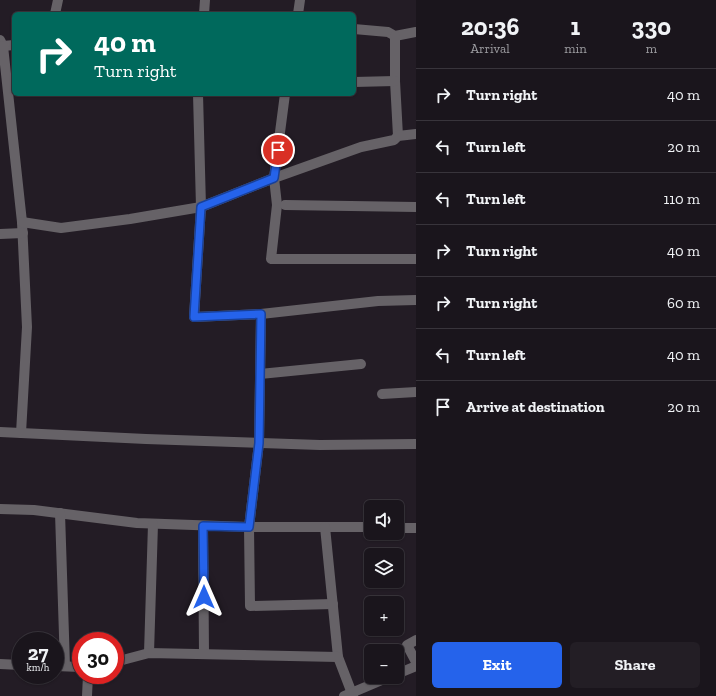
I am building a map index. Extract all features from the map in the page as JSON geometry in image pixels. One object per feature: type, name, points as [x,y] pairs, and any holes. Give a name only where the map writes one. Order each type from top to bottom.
[{"type":"street","points":[[55,12],[58,0]]},
{"type":"street","points":[[204,12],[205,0]]},
{"type":"street","points":[[298,12],[300,0]]},
{"type":"street","points":[[356,29],[388,32],[395,36],[416,32]]},
{"type":"street","points":[[395,36],[395,82],[398,136]]},
{"type":"street","points":[[12,44],[1,45],[5,105],[23,233],[27,327],[21,433]]},
{"type":"street","points":[[356,82],[395,82]]},
{"type":"street","points":[[198,96],[201,207],[194,317],[261,314],[378,301],[416,300]]},
{"type":"street","points":[[285,96],[274,178],[277,205],[271,259],[416,259]]},
{"type":"street","points":[[22,222],[62,228],[130,219],[201,207],[274,178],[361,147],[394,140],[398,136],[416,134]]},
{"type":"street","points":[[285,205],[416,207]]},
{"type":"street","points":[[0,234],[23,233]]},
{"type":"street","points":[[261,314],[259,443],[249,527],[250,606],[333,604]]},
{"type":"street","points":[[260,374],[361,364]]},
{"type":"street","points":[[382,394],[416,392]]},
{"type":"street","points":[[0,432],[259,443],[416,444]]},
{"type":"street","points":[[0,509],[34,510],[153,524],[249,527],[364,527]]},
{"type":"street","points":[[60,513],[60,632]]},
{"type":"street","points":[[149,653],[153,524]]},
{"type":"street","points":[[203,526],[204,654]]},
{"type":"street","points":[[325,527],[338,657],[349,695],[373,684]]},
{"type":"street","points":[[404,528],[416,528]]},
{"type":"street","points":[[416,640],[408,645],[416,662]]},
{"type":"street","points":[[124,660],[149,653],[338,657]]},
{"type":"street","points":[[0,664],[12,664]]},
{"type":"street","points":[[404,671],[416,666]]},
{"type":"street","points":[[87,696],[88,684]]},
{"type":"route","points":[[204,597],[203,526],[249,527],[259,443],[261,314],[194,317],[201,207],[274,178],[278,150]]}]
